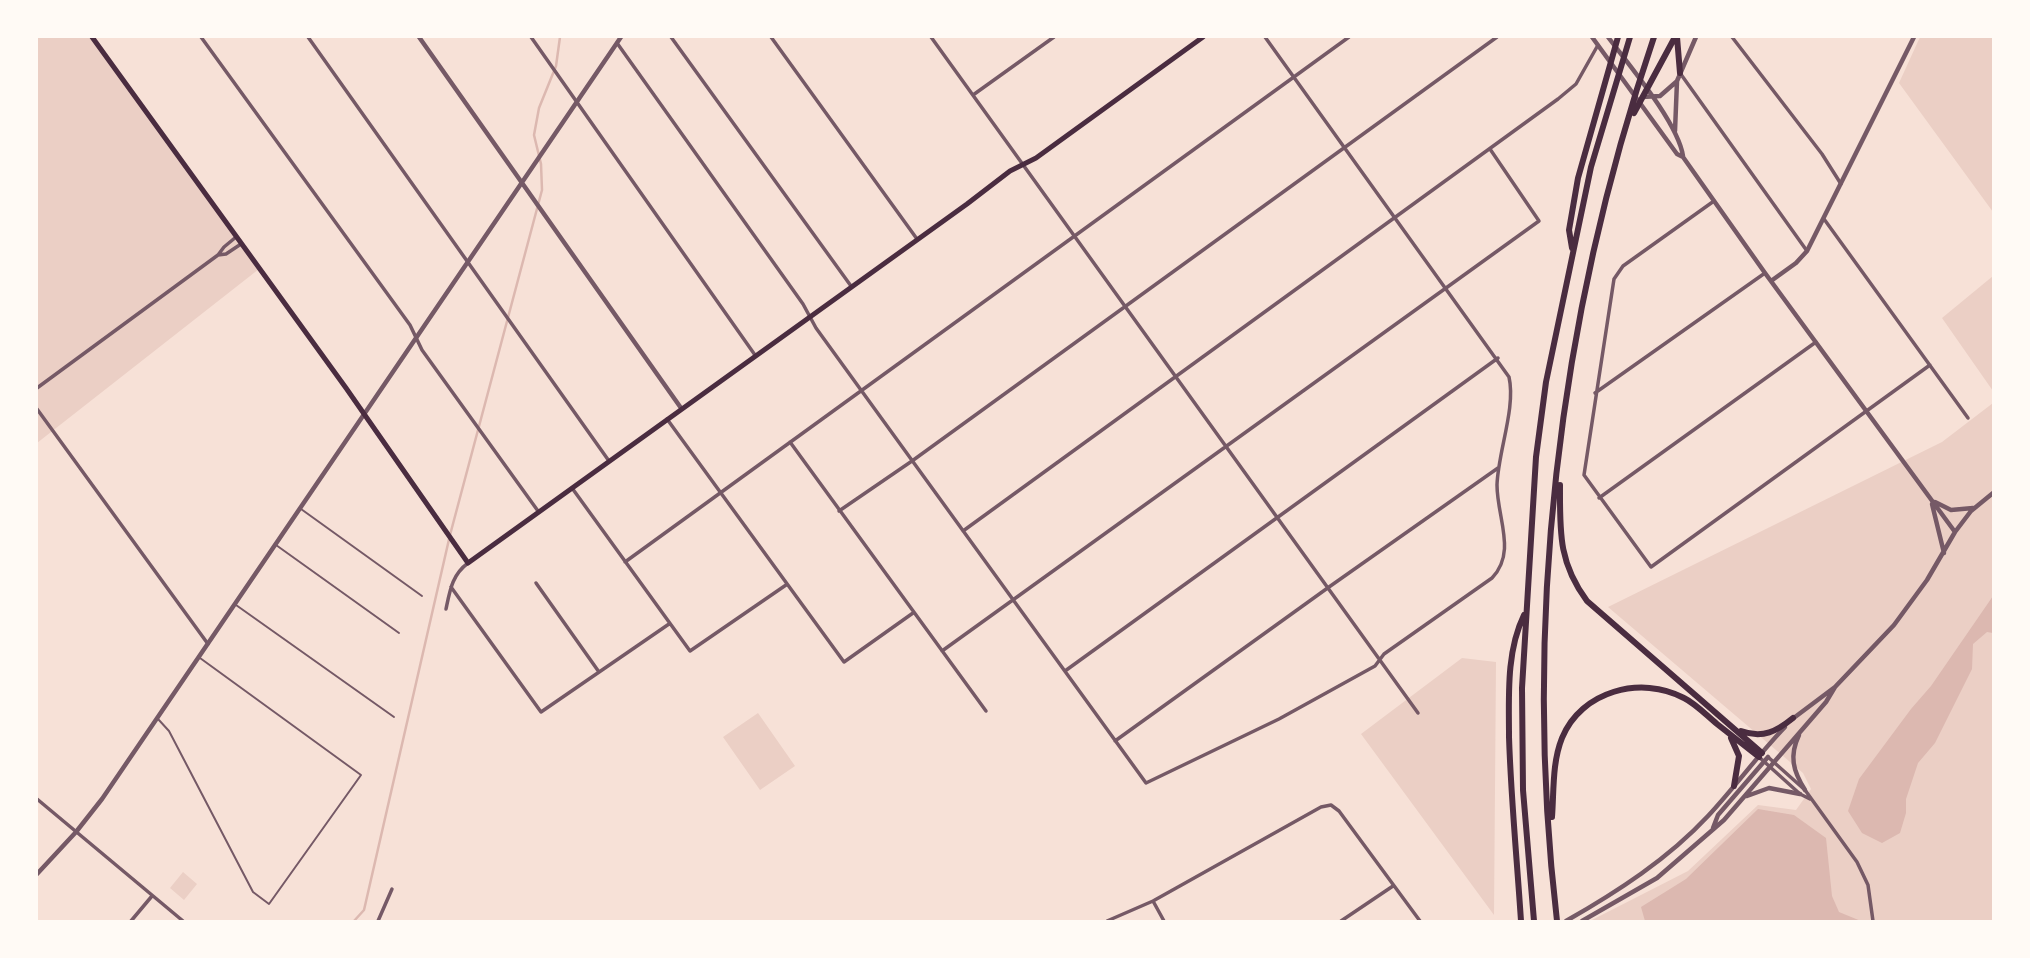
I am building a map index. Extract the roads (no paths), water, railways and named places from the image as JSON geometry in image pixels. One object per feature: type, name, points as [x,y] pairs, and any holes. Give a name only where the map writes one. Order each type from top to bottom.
[{"type":"highway","points":[[1573,250],[1569,230],[1585,154],[1618,37]]},
{"type":"highway","points":[[1534,921],[1523,790],[1522,688],[1539,430],[1546,382],[1594,157],[1630,37]]},
{"type":"highway","points":[[1558,921],[1550,847],[1545,712],[1546,613],[1559,454],[1582,308],[1616,163],[1654,37]]},
{"type":"highway","points":[[1626,131],[1676,37]]},
{"type":"highway","points":[[1676,37],[1680,73]]},
{"type":"highway","points":[[1559,454],[1561,544],[1576,586],[1603,617],[1732,727],[1766,760]]},
{"type":"highway","points":[[1521,921],[1511,797],[1509,702],[1510,671],[1517,630],[1526,610]]},
{"type":"highway","points":[[1550,847],[1558,751],[1566,730],[1590,703],[1616,690],[1652,687],[1673,692],[1766,760]]},
{"type":"highway","points":[[1732,727],[1763,735],[1775,731],[1793,718]]},
{"type":"highway","points":[[1723,729],[1739,753],[1739,770],[1734,786]]},
{"type":"main road","points":[[92,37],[468,563],[1010,171],[1036,158],[1203,37]]},
{"type":"street","points":[[201,37],[410,326],[538,512]]},
{"type":"street","points":[[307,37],[609,461]]},
{"type":"street","points":[[419,37],[681,408]]},
{"type":"street","points":[[531,37],[755,355]]},
{"type":"street","points":[[37,873],[76,832],[102,799],[158,719],[621,37]]},
{"type":"street","points":[[671,37],[851,286]]},
{"type":"street","points":[[772,37],[917,239]]},
{"type":"street","points":[[932,37],[1418,713]]},
{"type":"street","points":[[973,95],[1054,37]]},
{"type":"street","points":[[617,43],[861,390],[1146,783],[1334,690],[1375,666],[1384,654],[1486,582],[1500,568],[1505,554],[1498,468],[1511,384],[1509,377],[1448,288],[1265,37]]},
{"type":"street","points":[[625,562],[1349,37]]},
{"type":"street","points":[[839,511],[1497,37]]},
{"type":"street","points":[[1592,37],[1677,154],[1683,157]]},
{"type":"street","points":[[1608,37],[1675,132],[1681,143],[1683,157],[1955,533]]},
{"type":"street","points":[[1675,132],[1677,81],[1696,37]]},
{"type":"street","points":[[1732,37],[1822,154],[1842,185]]},
{"type":"street","points":[[1771,281],[1796,263],[1807,250],[1914,37]]},
{"type":"street","points":[[963,531],[1572,89],[1598,45]]},
{"type":"street","points":[[1680,73],[1807,250]]},
{"type":"street","points":[[1634,96],[1652,98],[1664,93],[1677,81]]},
{"type":"street","points":[[942,651],[1539,221],[1490,149]]},
{"type":"street","points":[[1714,201],[1623,266],[1614,279],[1584,475],[1651,567],[1930,365]]},
{"type":"street","points":[[1824,219],[1968,418]]},
{"type":"street","points":[[37,388],[219,255],[236,237]]},
{"type":"street","points":[[219,255],[226,254],[241,244]]},
{"type":"street","points":[[1595,394],[1765,273]]},
{"type":"street","points":[[1599,498],[1816,342]]},
{"type":"street","points":[[1065,671],[1498,358]]},
{"type":"street","points":[[37,409],[208,644]]},
{"type":"street","points":[[667,419],[844,662],[914,613]]},
{"type":"street","points":[[790,442],[986,711]]},
{"type":"street","points":[[1115,741],[1498,468]]},
{"type":"street","points":[[572,488],[690,651],[786,585]]},
{"type":"street","points":[[1582,921],[1657,878],[1724,820],[1743,798],[1793,718],[1835,687],[1894,625],[1916,596],[1955,533],[1975,507],[1993,493]]},
{"type":"street","points":[[1931,500],[1951,510],[1960,511],[1975,507]]},
{"type":"street","points":[[1931,500],[1944,553]]},
{"type":"street","points":[[446,609],[457,571],[468,563]]},
{"type":"street","points":[[536,583],[599,672]]},
{"type":"street","points":[[451,587],[541,712],[669,624]]},
{"type":"street","points":[[1566,921],[1607,897],[1666,855],[1708,816],[1734,786],[1802,729],[1826,702],[1835,687]]},
{"type":"street","points":[[1802,729],[1794,745],[1793,761],[1797,777],[1862,872],[1871,897],[1873,921]]},
{"type":"street","points":[[1766,760],[1805,790]]},
{"type":"street","points":[[1766,760],[1800,794]]},
{"type":"street","points":[[1712,828],[1718,815],[1766,760]]},
{"type":"street","points":[[1743,798],[1769,788],[1800,794],[1810,799]]},
{"type":"street","points":[[37,799],[183,921]]},
{"type":"street","points":[[1107,921],[1153,901],[1321,807],[1331,805],[1339,811],[1420,921]]},
{"type":"street","points":[[1341,921],[1393,886]]},
{"type":"street","points":[[379,921],[392,889]]},
{"type":"street","points":[[131,921],[152,896]]},
{"type":"street","points":[[1153,901],[1164,921]]},
{"type":"lane","points":[[300,508],[422,596]]},
{"type":"lane","points":[[275,545],[399,633]]},
{"type":"lane","points":[[235,604],[394,717]]},
{"type":"lane","points":[[158,719],[169,731],[254,892],[269,904],[361,775],[199,657]]},
{"type":"waterway","points":[[354,921],[364,910],[450,535],[542,190],[541,164],[534,135],[539,108],[556,66],[560,37]]}]
